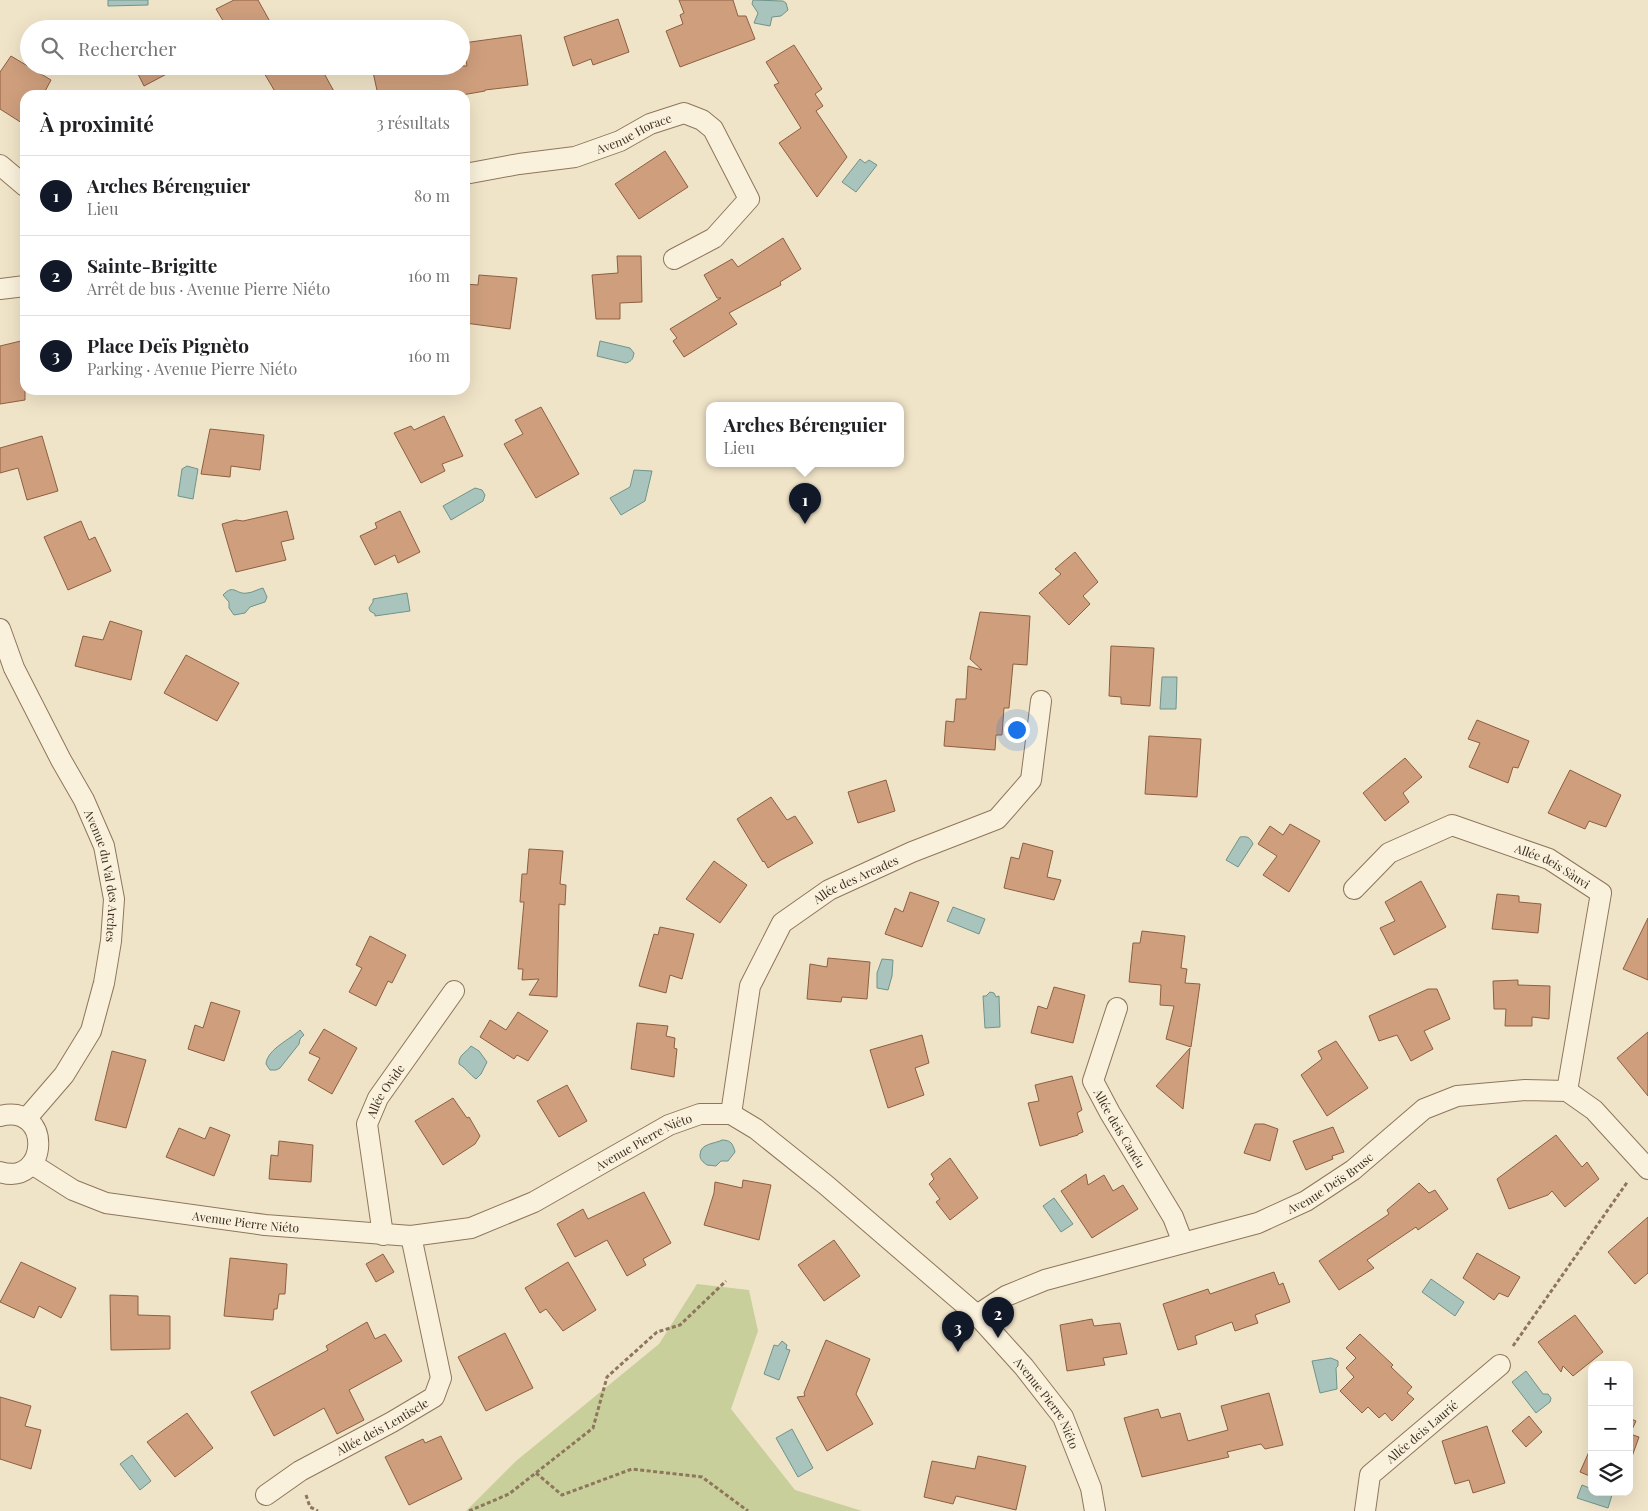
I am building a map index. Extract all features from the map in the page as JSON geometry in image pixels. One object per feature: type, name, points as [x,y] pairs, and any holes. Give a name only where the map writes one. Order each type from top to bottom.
[{"type":"street","name":"Avenue Horace","points":[[470,173],[519,164],[575,157],[620,141],[650,124],[684,113],[702,120],[713,129],[749,199],[714,238],[674,259]]},
{"type":"street","points":[[0,166],[20,182]]},
{"type":"street","points":[[0,289],[20,287]]},
{"type":"street","name":"Avenue du Val des Arches","points":[[0,628],[14,668],[61,760],[84,800],[104,846],[114,899],[111,941],[104,983],[91,1031],[64,1075],[26,1119]]},
{"type":"street","name":"Allée des Arcades","points":[[731,1114],[750,986],[782,923],[829,890],[912,852],[997,819],[1031,780],[1041,701]]},
{"type":"street","name":"Allée deis Sàuvi","points":[[1354,889],[1389,853],[1452,825],[1549,859],[1601,893],[1567,1091]]},
{"type":"street","name":"Allée Ovide","points":[[383,1235],[366,1124],[378,1098],[454,991]]},
{"type":"street","name":"Allée deis Canéu","points":[[1117,1008],[1093,1081],[1110,1113],[1173,1216],[1182,1243]]},
{"type":"street","name":"Avenue Deïs Brusc","points":[[977,1315],[1006,1296],[1045,1280],[1258,1223],[1306,1201],[1353,1170],[1424,1109],[1457,1096],[1525,1090],[1567,1091]]},
{"type":"street","points":[[1567,1091],[1594,1110],[1645,1165]]},
{"type":"street","points":[[0,1116],[8,1114],[17,1115],[26,1119],[34,1126],[40,1145],[38,1155],[25,1170],[6,1174],[0,1172]]},
{"type":"street","name":"Avenue Pierre Niéto","points":[[32,1164],[73,1190],[106,1204],[265,1225],[411,1236],[471,1228],[534,1202],[668,1125],[700,1114],[731,1114],[756,1129],[826,1185],[977,1315],[1024,1367],[1063,1418],[1091,1488],[1095,1511]]},
{"type":"street","name":"Allée deis Lentiscle","points":[[266,1495],[300,1470],[392,1422],[434,1397],[441,1378],[411,1236]]},
{"type":"street","name":"Allée deis Laurié","points":[[1365,1511],[1370,1475],[1500,1365]]},
{"type":"path","points":[[1500,1365],[1645,1165]]},
{"type":"path","points":[[469,1511],[509,1494],[592,1428],[607,1377],[657,1332],[680,1325],[726,1281]]},
{"type":"path","points":[[536,1473],[562,1495],[632,1469],[702,1477],[748,1511]]},
{"type":"path","points":[[310,1507],[318,1511]]},
{"type":"green space","points":[[697,1284],[749,1290],[758,1331],[731,1409],[795,1490],[862,1511],[466,1511],[516,1461],[659,1344]]},
{"type":"water","points":[[108,0],[148,0],[148,5],[108,6]]},
{"type":"water","points":[[753,0],[783,1],[786,3],[788,10],[781,16],[772,17],[770,26],[754,23],[758,13],[752,4]]},
{"type":"water","points":[[860,159],[865,163],[869,160],[877,165],[856,192],[842,182]]},
{"type":"water","points":[[600,341],[630,348],[634,353],[633,358],[626,363],[597,356]]},
{"type":"water","points":[[187,466],[198,469],[193,499],[178,496],[182,469]]},
{"type":"water","points":[[634,470],[652,471],[645,501],[621,515],[610,498],[630,487]]},
{"type":"water","points":[[475,488],[482,490],[485,495],[483,501],[451,520],[443,506]]},
{"type":"water","points":[[263,588],[267,597],[265,602],[250,607],[245,613],[234,615],[229,608],[229,602],[223,595],[230,590],[247,593]]},
{"type":"water","points":[[407,593],[410,611],[375,616],[370,611],[369,608],[373,599]]},
{"type":"water","points":[[1162,677],[1177,677],[1176,709],[1160,709]]},
{"type":"water","points":[[1240,837],[1248,838],[1253,844],[1238,867],[1226,860]]},
{"type":"water","points":[[953,907],[985,919],[979,934],[947,921]]},
{"type":"water","points":[[882,959],[893,960],[892,976],[888,990],[877,988],[877,973]]},
{"type":"water","points":[[990,992],[994,993],[996,997],[999,996],[1000,1027],[985,1028],[983,996]]},
{"type":"water","points":[[300,1030],[304,1035],[300,1039],[299,1044],[280,1068],[270,1070],[266,1064],[270,1054]]},
{"type":"water","points":[[471,1046],[479,1051],[487,1062],[476,1079],[459,1064],[461,1056]]},
{"type":"water","points":[[722,1140],[731,1143],[735,1152],[728,1161],[721,1161],[716,1166],[707,1165],[703,1162],[700,1155],[702,1148]]},
{"type":"water","points":[[1054,1198],[1073,1224],[1061,1232],[1043,1206]]},
{"type":"water","points":[[1431,1279],[1464,1302],[1455,1316],[1422,1292]]},
{"type":"water","points":[[782,1341],[787,1345],[786,1349],[790,1350],[779,1380],[764,1374],[774,1345],[778,1346]]},
{"type":"water","points":[[1331,1358],[1338,1361],[1336,1368],[1337,1389],[1320,1393],[1312,1361]]},
{"type":"water","points":[[1526,1371],[1543,1394],[1548,1394],[1551,1398],[1550,1402],[1536,1413],[1512,1382]]},
{"type":"water","points":[[792,1429],[813,1468],[798,1477],[776,1438]]},
{"type":"water","points":[[132,1455],[151,1481],[140,1490],[120,1464]]},
{"type":"water","points":[[1582,1485],[1588,1487],[1588,1496],[1612,1496],[1608,1508],[1577,1498]]},
{"type":"building","points":[[234,0],[258,0],[269,20],[223,20],[216,9]]},
{"type":"building","points":[[679,0],[733,0],[738,16],[746,16],[755,39],[680,67],[666,31],[683,24],[680,15],[684,13]]},
{"type":"building","points":[[618,19],[629,52],[593,65],[591,59],[573,66],[564,37]]},
{"type":"building","points":[[521,35],[528,85],[470,94],[470,90],[377,90],[374,75],[470,75],[470,42]]},
{"type":"building","points":[[794,45],[822,89],[815,94],[823,106],[816,111],[847,157],[817,197],[779,143],[801,128],[774,85],[779,83],[766,62]]},
{"type":"building","points":[[11,56],[20,61],[20,75],[43,75],[51,80],[46,90],[20,90],[20,122],[0,109],[0,72]]},
{"type":"building","points":[[138,75],[165,75],[144,86]]},
{"type":"building","points":[[265,75],[325,75],[333,90],[274,90]]},
{"type":"building","points":[[665,151],[688,187],[639,219],[615,184]]},
{"type":"building","points":[[783,238],[801,269],[780,282],[781,285],[729,313],[737,324],[684,357],[673,341],[677,338],[670,329],[721,298],[717,298],[704,275],[732,259],[738,267]]},
{"type":"building","points":[[617,256],[641,256],[642,302],[620,303],[620,319],[596,319],[592,275],[618,273]]},
{"type":"building","points":[[479,275],[517,278],[510,329],[470,324],[470,284],[478,285]]},
{"type":"building","points":[[20,341],[20,395],[25,395],[25,400],[0,404],[0,346]]},
{"type":"building","points":[[541,407],[579,474],[536,498],[504,444],[523,434],[515,420]]},
{"type":"building","points":[[444,416],[463,456],[442,464],[445,471],[421,483],[394,433],[411,426],[414,430]]},
{"type":"building","points":[[210,429],[264,435],[260,470],[231,466],[230,477],[201,474]]},
{"type":"building","points":[[42,436],[58,491],[27,500],[18,468],[0,473],[0,448]]},
{"type":"building","points":[[287,511],[294,539],[281,542],[286,560],[236,572],[222,524]]},
{"type":"building","points":[[400,511],[420,552],[398,563],[395,555],[375,565],[360,536],[377,528],[375,523]]},
{"type":"building","points":[[81,521],[89,540],[95,537],[111,571],[68,590],[44,537]]},
{"type":"building","points":[[1075,552],[1098,582],[1083,596],[1090,604],[1069,625],[1039,593],[1061,574],[1055,569]]},
{"type":"building","points":[[980,612],[1030,616],[1027,665],[1013,664],[1009,708],[1004,708],[1002,735],[996,735],[995,750],[944,746],[946,721],[954,722],[956,699],[966,699],[968,666],[982,670],[970,659]]},
{"type":"building","points":[[110,621],[142,631],[131,680],[75,666],[83,636],[103,640]]},
{"type":"building","points":[[1111,646],[1154,648],[1150,706],[1121,704],[1121,697],[1109,696]]},
{"type":"building","points":[[186,655],[239,683],[217,721],[164,693]]},
{"type":"building","points":[[1477,720],[1529,741],[1518,768],[1513,767],[1508,783],[1469,767],[1480,743],[1468,739]]},
{"type":"building","points":[[1149,736],[1201,739],[1197,797],[1145,794]]},
{"type":"building","points":[[1405,758],[1422,777],[1403,793],[1409,802],[1385,821],[1363,793]]},
{"type":"building","points":[[1570,770],[1621,795],[1606,827],[1589,821],[1585,829],[1548,813]]},
{"type":"building","points":[[886,780],[895,811],[858,823],[848,792]]},
{"type":"building","points":[[771,797],[787,820],[795,816],[813,843],[768,868],[737,819]]},
{"type":"building","points":[[1290,824],[1320,841],[1289,892],[1263,875],[1277,856],[1258,844],[1270,826],[1283,835]]},
{"type":"building","points":[[1023,843],[1053,851],[1047,877],[1061,880],[1054,900],[1004,888],[1011,857],[1019,859]]},
{"type":"building","points":[[529,849],[563,851],[560,884],[566,885],[565,905],[559,904],[557,997],[529,995],[539,979],[522,980],[523,969],[518,969],[524,902],[520,902],[522,874],[527,874]]},
{"type":"building","points":[[714,861],[747,885],[720,923],[686,899]]},
{"type":"building","points":[[1421,881],[1446,927],[1394,955],[1380,928],[1395,921],[1385,902]]},
{"type":"building","points":[[910,892],[939,902],[922,947],[885,934],[895,908],[903,912]]},
{"type":"building","points":[[1497,894],[1519,896],[1519,902],[1541,904],[1538,933],[1492,929]]},
{"type":"building","points":[[1648,918],[1648,980],[1623,969]]},
{"type":"building","points":[[660,927],[694,934],[682,979],[670,975],[666,993],[639,986],[654,934],[658,935]]},
{"type":"building","points":[[1142,931],[1185,936],[1181,968],[1187,969],[1185,983],[1200,984],[1191,1047],[1166,1039],[1174,1006],[1160,1005],[1161,985],[1129,982],[1133,943],[1140,943]]},
{"type":"building","points":[[370,936],[406,955],[392,983],[388,981],[376,1006],[349,992],[362,968],[356,965]]},
{"type":"building","points":[[828,958],[870,962],[867,999],[842,997],[841,1002],[807,999],[810,964],[827,967]]},
{"type":"building","points":[[1518,980],[1518,985],[1550,986],[1549,1019],[1532,1017],[1532,1026],[1505,1026],[1506,1009],[1494,1009],[1493,981]]},
{"type":"building","points":[[1054,987],[1085,995],[1073,1043],[1031,1033],[1038,1006],[1047,1009]]},
{"type":"building","points":[[1428,989],[1437,989],[1450,1019],[1424,1031],[1433,1049],[1411,1061],[1397,1035],[1379,1041],[1369,1016]]},
{"type":"building","points":[[211,1002],[240,1011],[224,1061],[188,1049],[195,1025],[203,1028]]},
{"type":"building","points":[[518,1012],[548,1031],[528,1061],[517,1055],[514,1059],[480,1037],[490,1020],[506,1030]]},
{"type":"building","points":[[637,1023],[668,1026],[666,1036],[675,1038],[674,1048],[677,1049],[674,1077],[631,1069]]},
{"type":"building","points":[[324,1029],[357,1048],[332,1094],[308,1080],[320,1058],[309,1053]]},
{"type":"building","points":[[1648,1032],[1648,1096],[1617,1058]]},
{"type":"building","points":[[922,1035],[929,1063],[915,1068],[924,1095],[888,1108],[870,1050]]},
{"type":"building","points":[[1336,1041],[1368,1088],[1327,1116],[1301,1075],[1322,1059],[1318,1051]]},
{"type":"building","points":[[1190,1048],[1183,1109],[1156,1086]]},
{"type":"building","points":[[112,1051],[146,1060],[126,1128],[95,1120]]},
{"type":"building","points":[[1072,1076],[1082,1110],[1077,1113],[1083,1132],[1040,1146],[1028,1103],[1039,1101],[1035,1085]]},
{"type":"building","points":[[567,1085],[587,1121],[559,1137],[537,1101]]},
{"type":"building","points":[[453,1098],[467,1118],[469,1117],[480,1136],[475,1144],[443,1165],[415,1121]]},
{"type":"building","points":[[1255,1124],[1264,1124],[1278,1129],[1270,1161],[1244,1153]]},
{"type":"building","points":[[210,1127],[230,1135],[214,1176],[166,1157],[179,1128],[205,1139]]},
{"type":"building","points":[[1333,1127],[1344,1152],[1332,1156],[1333,1159],[1306,1170],[1293,1141]]},
{"type":"building","points":[[1556,1135],[1582,1167],[1587,1162],[1599,1179],[1565,1207],[1552,1191],[1548,1195],[1509,1209],[1497,1179]]},
{"type":"building","points":[[279,1141],[313,1145],[311,1182],[269,1179],[271,1155],[278,1156]]},
{"type":"building","points":[[950,1158],[978,1198],[950,1220],[936,1202],[940,1199],[929,1184],[934,1179],[931,1174]]},
{"type":"building","points":[[1086,1174],[1088,1185],[1104,1175],[1113,1191],[1123,1185],[1138,1209],[1092,1238],[1061,1191]]},
{"type":"building","points":[[743,1180],[771,1185],[759,1240],[704,1225],[714,1193],[715,1182],[742,1188]]},
{"type":"building","points":[[1419,1183],[1429,1193],[1435,1190],[1448,1209],[1418,1230],[1416,1227],[1367,1260],[1374,1268],[1339,1290],[1319,1261],[1389,1214],[1387,1210]]},
{"type":"building","points":[[644,1192],[671,1243],[643,1259],[646,1265],[627,1276],[607,1240],[575,1257],[557,1224],[583,1209],[588,1219]]},
{"type":"building","points":[[1648,1217],[1648,1273],[1635,1284],[1608,1252]]},
{"type":"building","points":[[834,1240],[860,1276],[824,1301],[798,1265]]},
{"type":"building","points":[[1477,1253],[1520,1277],[1508,1297],[1499,1293],[1494,1300],[1463,1278]]},
{"type":"building","points":[[383,1254],[394,1272],[376,1282],[366,1264]]},
{"type":"building","points":[[230,1258],[287,1264],[285,1294],[279,1294],[273,1320],[224,1316]]},
{"type":"building","points":[[21,1262],[76,1288],[61,1318],[39,1306],[34,1318],[0,1302]]},
{"type":"building","points":[[568,1262],[596,1310],[563,1331],[546,1309],[540,1313],[525,1288]]},
{"type":"building","points":[[1274,1272],[1279,1285],[1283,1283],[1290,1302],[1255,1315],[1258,1323],[1235,1331],[1232,1322],[1195,1336],[1197,1344],[1178,1350],[1163,1304],[1208,1289],[1210,1294]]},
{"type":"building","points":[[110,1295],[138,1296],[138,1315],[170,1316],[170,1349],[111,1350]]},
{"type":"building","points":[[1575,1315],[1603,1352],[1592,1361],[1588,1361],[1588,1364],[1573,1376],[1563,1366],[1561,1372],[1538,1342]]},
{"type":"building","points":[[1092,1319],[1094,1326],[1120,1323],[1127,1354],[1103,1358],[1105,1365],[1067,1371],[1060,1325]]},
{"type":"building","points":[[367,1322],[375,1339],[385,1334],[402,1361],[349,1390],[364,1420],[337,1434],[324,1408],[274,1436],[251,1392],[328,1350],[326,1346]]},
{"type":"building","points":[[505,1333],[533,1388],[486,1411],[458,1357]]},
{"type":"building","points":[[1360,1334],[1393,1365],[1391,1367],[1412,1387],[1407,1393],[1414,1399],[1392,1421],[1385,1413],[1379,1418],[1368,1407],[1362,1413],[1340,1391],[1354,1377],[1346,1368],[1356,1358],[1346,1348]]},
{"type":"building","points":[[826,1340],[870,1359],[856,1394],[873,1424],[827,1451],[797,1397],[805,1396],[804,1393]]},
{"type":"building","points":[[1269,1393],[1283,1445],[1265,1449],[1261,1444],[1227,1452],[1229,1457],[1142,1477],[1124,1418],[1158,1409],[1161,1418],[1180,1413],[1188,1441],[1228,1430],[1221,1406]]},
{"type":"building","points":[[0,1397],[31,1406],[25,1426],[41,1430],[31,1469],[0,1459]]},
{"type":"building","points":[[187,1413],[213,1448],[175,1477],[147,1442]]},
{"type":"building","points":[[1529,1416],[1542,1432],[1526,1447],[1512,1431]]},
{"type":"building","points":[[1487,1426],[1505,1483],[1473,1493],[1469,1480],[1455,1484],[1442,1441]]},
{"type":"building","points":[[1633,1435],[1639,1437],[1633,1454]]},
{"type":"building","points":[[441,1436],[462,1479],[409,1505],[385,1457],[423,1439],[425,1443]]},
{"type":"building","points":[[1588,1454],[1588,1475],[1580,1472]]},
{"type":"building","points":[[978,1456],[1026,1466],[1016,1510],[956,1496],[953,1504],[924,1497],[932,1461],[975,1469]]},
{"type":"place","name":"Arches Bérenguier","points":[[805,524]]},
{"type":"place","name":"Sainte-Brigitte","points":[[998,1338]]},
{"type":"place","name":"Place Deïs Pignèto","points":[[958,1352]]}]
